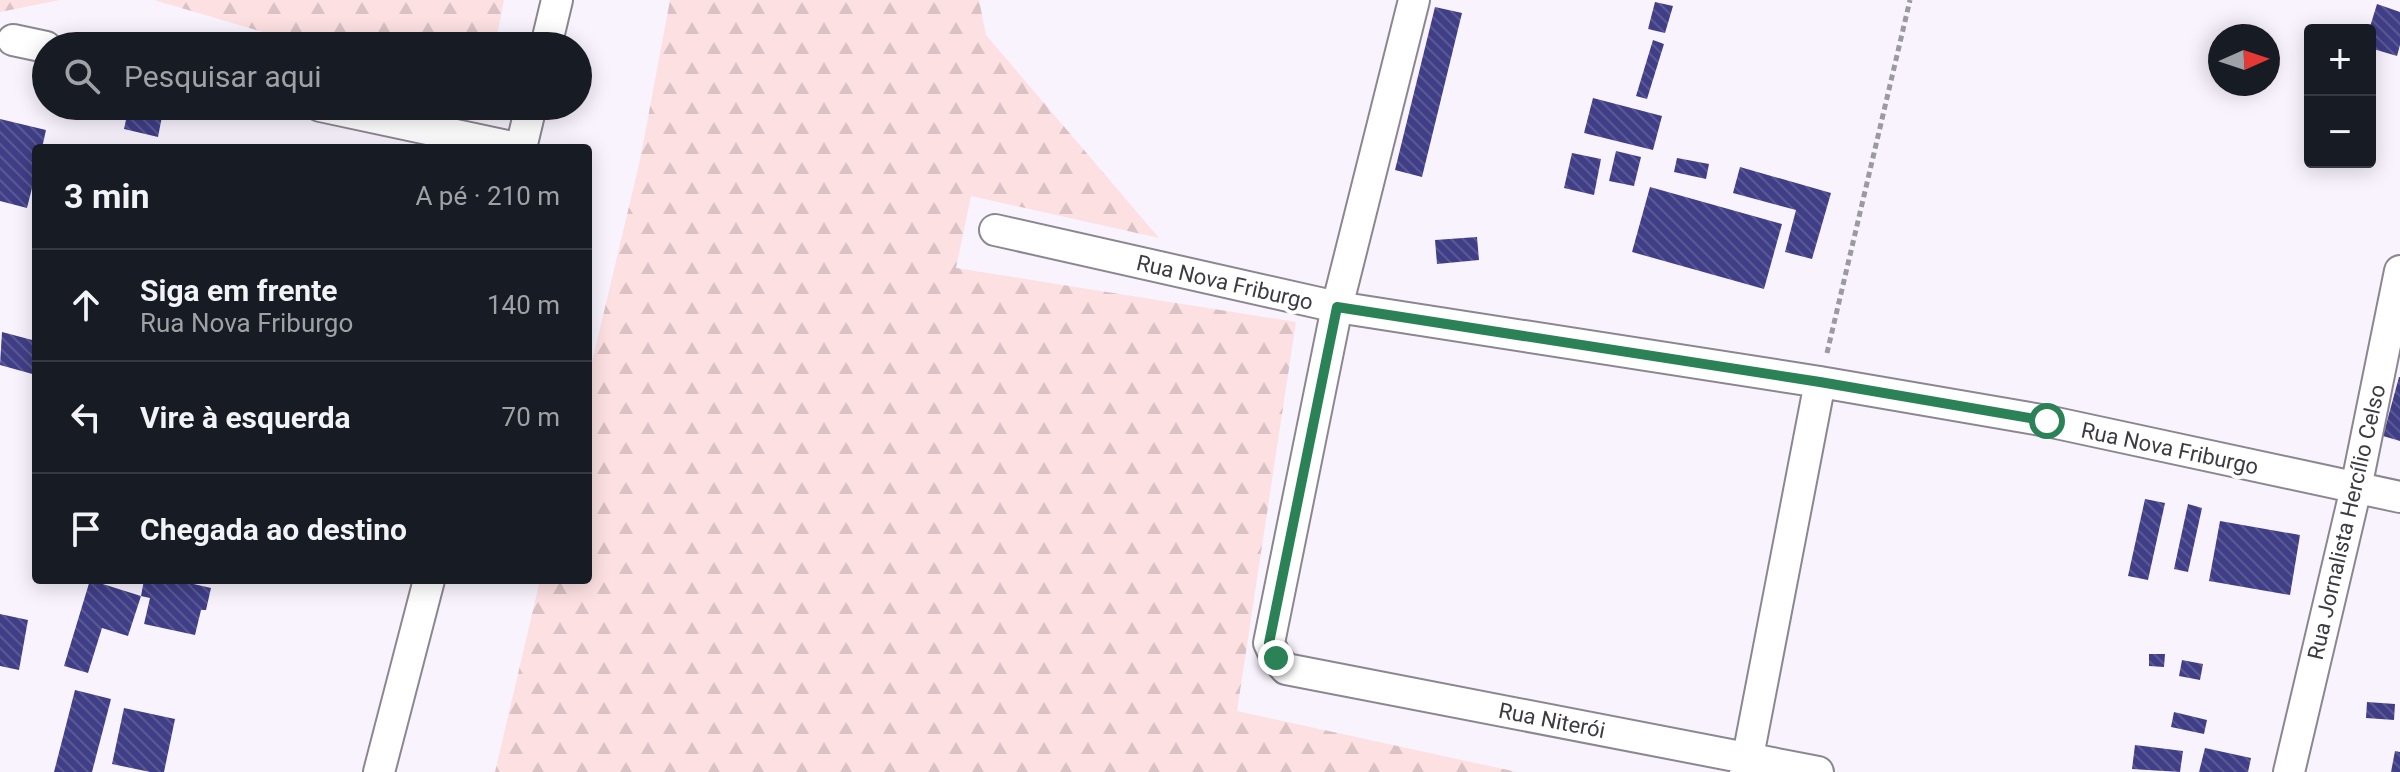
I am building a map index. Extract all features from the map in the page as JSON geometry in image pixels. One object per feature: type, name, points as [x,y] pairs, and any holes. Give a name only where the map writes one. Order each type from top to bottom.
[{"type":"street","points":[[549,32],[557,0]]},
{"type":"street","points":[[1337,307],[1414,0]]},
{"type":"street","points":[[13,40],[32,44]]},
{"type":"street","points":[[386,120],[500,144]]},
{"type":"street","points":[[520,144],[527,120]]},
{"type":"street","name":"Rua Nova Friburgo","points":[[995,230],[1337,307],[1820,382],[2047,421],[2400,497]]},
{"type":"street","name":"Rua Jornalista Hercílio Celso","points":[[2289,772],[2356,488],[2400,271]]},
{"type":"street","name":"Rua Niterói","points":[[1337,307],[1269,643],[1286,669],[1747,765],[1818,772]]},
{"type":"street","points":[[1747,765],[1820,382]]},
{"type":"street","points":[[379,772],[428,584]]},
{"type":"path","points":[[1820,382],[1910,0]]},
{"type":"green space","points":[[0,0],[60,0],[0,12]]},
{"type":"green space","points":[[154,0],[504,0],[498,32],[263,32]]},
{"type":"green space","points":[[670,0],[979,0],[986,35],[1159,238],[971,196],[956,268],[1296,322],[1237,711],[1517,772],[495,772],[539,584],[592,584],[592,362],[640,160]]},
{"type":"building","points":[[1655,2],[1673,6],[1665,33],[1648,29]]},
{"type":"building","points":[[2377,4],[2400,12],[2397,56],[2376,50],[2376,24],[2371,24]]},
{"type":"building","points":[[1435,7],[1462,13],[1422,177],[1395,170]]},
{"type":"building","points":[[1653,40],[1664,44],[1647,99],[1636,96]]},
{"type":"building","points":[[1593,98],[1662,116],[1653,150],[1584,133]]},
{"type":"building","points":[[0,119],[46,130],[43,144],[32,144],[32,188],[27,208],[0,201]]},
{"type":"building","points":[[126,120],[161,120],[158,137],[124,129]]},
{"type":"building","points":[[1616,151],[1641,157],[1634,186],[1609,181]]},
{"type":"building","points":[[1572,153],[1601,159],[1594,195],[1564,188]]},
{"type":"building","points":[[1677,158],[1709,164],[1706,179],[1674,172]]},
{"type":"building","points":[[1740,167],[1831,193],[1812,259],[1785,252],[1796,210],[1733,193]]},
{"type":"building","points":[[1650,187],[1782,224],[1764,289],[1632,252]]},
{"type":"building","points":[[1477,237],[1479,260],[1437,264],[1435,240]]},
{"type":"building","points":[[2,332],[32,340],[32,374],[0,365]]},
{"type":"building","points":[[2400,377],[2400,441],[2383,436]]},
{"type":"building","points":[[2145,499],[2165,503],[2148,580],[2128,576]]},
{"type":"building","points":[[2188,504],[2202,508],[2188,572],[2174,569]]},
{"type":"building","points":[[2220,521],[2300,535],[2290,595],[2209,581]]},
{"type":"building","points":[[89,584],[103,584],[141,596],[128,636],[102,628],[88,673],[64,666]]},
{"type":"building","points":[[143,584],[194,584],[211,588],[195,635],[144,624],[150,598],[141,596]]},
{"type":"building","points":[[0,614],[28,620],[19,670],[0,666]]},
{"type":"building","points":[[2149,654],[2165,654],[2164,667],[2149,666]]},
{"type":"building","points":[[2182,660],[2203,664],[2200,680],[2179,676]]},
{"type":"building","points":[[75,690],[111,699],[92,772],[54,772]]},
{"type":"building","points":[[2367,702],[2395,704],[2394,720],[2366,718]]},
{"type":"building","points":[[124,708],[175,719],[164,772],[112,764]]},
{"type":"building","points":[[2174,712],[2207,720],[2204,734],[2171,727]]},
{"type":"building","points":[[2135,745],[2183,751],[2180,772],[2132,769]]},
{"type":"building","points":[[2205,748],[2251,758],[2248,772],[2199,772]]},
{"type":"building","points":[[2395,751],[2400,752],[2400,772],[2391,772]]},
{"type":"route","points":[[1276,658],[1269,643],[1337,307],[1820,382],[2047,421]]}]
